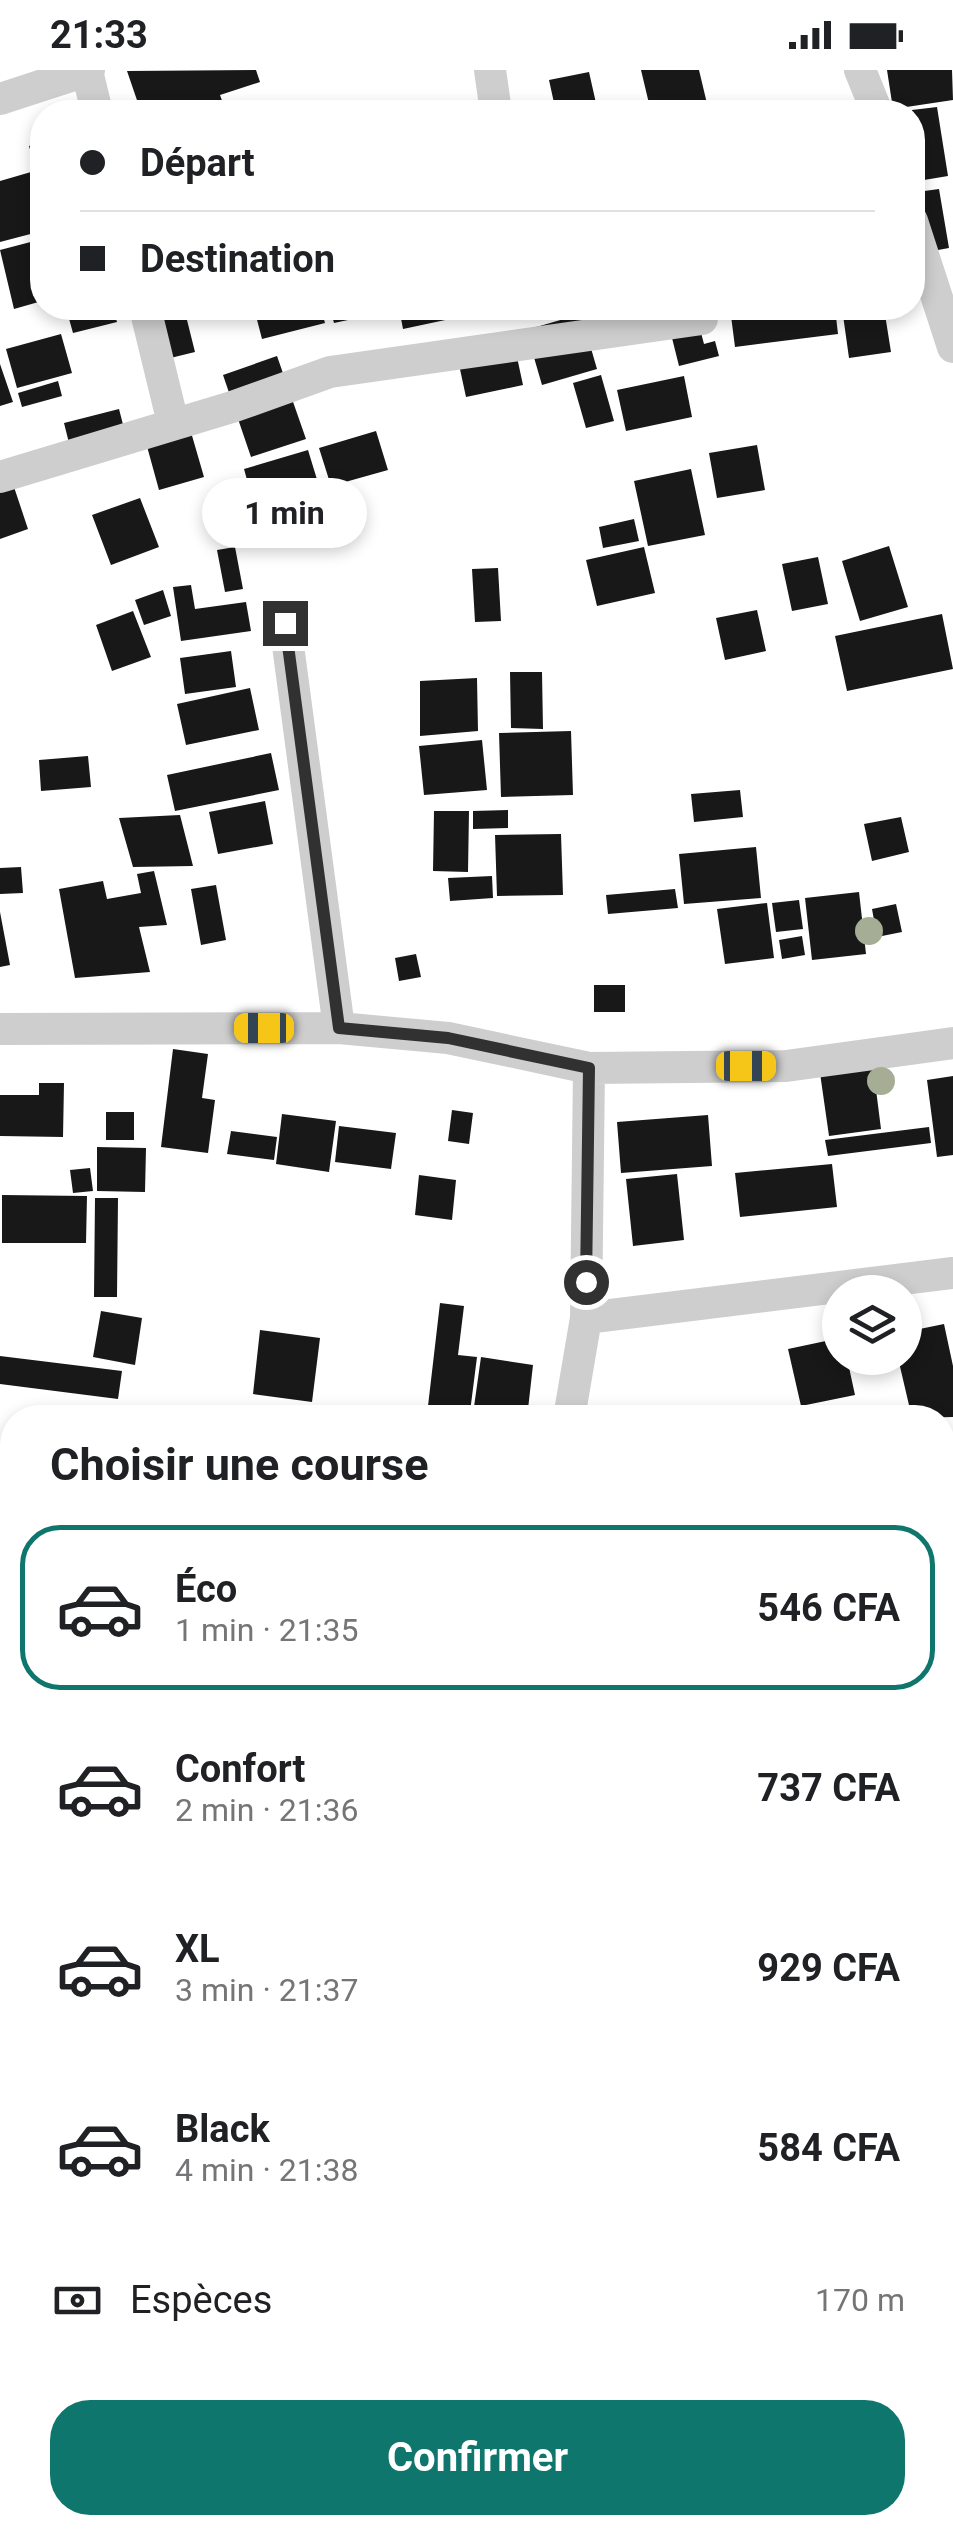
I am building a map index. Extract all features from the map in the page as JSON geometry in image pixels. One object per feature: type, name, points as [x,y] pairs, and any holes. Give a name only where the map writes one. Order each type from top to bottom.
[{"type":"street","points":[[0,98],[88,70],[95,100]]},
{"type":"street","points":[[490,70],[494,100]]},
{"type":"street","points":[[860,70],[871,100]]},
{"type":"street","points":[[925,262],[953,347]]},
{"type":"street","points":[[148,320],[173,423]]},
{"type":"street","points":[[0,477],[330,372],[548,323],[664,320]]},
{"type":"street","points":[[285,623],[339,1028]]},
{"type":"street","points":[[0,1029],[339,1028],[448,1038],[589,1068],[786,1066],[953,1043]]},
{"type":"street","points":[[571,1405],[586,1318],[589,1068]]},
{"type":"street","points":[[586,1318],[953,1274]]},
{"type":"building","points":[[256,70],[260,82],[220,95],[222,100],[137,100],[127,71]]},
{"type":"building","points":[[641,70],[699,70],[706,100],[648,100]]},
{"type":"building","points":[[887,70],[952,70],[953,100],[925,104],[925,100],[892,100]]},
{"type":"building","points":[[589,72],[595,100],[553,100],[549,80]]},
{"type":"building","points":[[937,107],[948,176],[925,180],[925,108]]},
{"type":"building","points":[[30,172],[30,234],[0,242],[0,181]]},
{"type":"building","points":[[939,189],[949,248],[927,252],[925,191]]},
{"type":"building","points":[[30,242],[30,304],[14,309],[0,250]]},
{"type":"building","points":[[69,320],[117,322],[73,333]]},
{"type":"building","points":[[143,320],[187,320],[195,352],[154,362]]},
{"type":"building","points":[[257,320],[324,320],[325,323],[262,339]]},
{"type":"building","points":[[401,320],[445,320],[403,329]]},
{"type":"building","points":[[560,320],[583,320],[597,369],[542,385],[526,330]]},
{"type":"building","points":[[668,320],[698,320],[704,344],[715,341],[719,356],[679,366]]},
{"type":"building","points":[[732,320],[836,320],[838,334],[735,347]]},
{"type":"building","points":[[844,320],[886,320],[891,352],[849,358]]},
{"type":"building","points":[[61,334],[72,373],[17,388],[6,349]]},
{"type":"building","points":[[512,334],[523,385],[466,397],[455,346]]},
{"type":"building","points":[[277,356],[306,439],[251,457],[223,375]]},
{"type":"building","points":[[0,364],[13,402],[0,406]]},
{"type":"building","points":[[601,375],[614,421],[586,428],[573,383]]},
{"type":"building","points":[[684,376],[692,417],[626,431],[617,390]]},
{"type":"building","points":[[58,381],[62,396],[22,407],[18,393]]},
{"type":"building","points":[[184,408],[204,477],[159,490],[140,421]]},
{"type":"building","points":[[119,409],[126,436],[71,451],[64,423]]},
{"type":"building","points":[[376,431],[388,470],[331,486],[319,448]]},
{"type":"building","points":[[757,445],[765,490],[717,498],[709,453]]},
{"type":"building","points":[[308,450],[319,486],[254,505],[244,469]]},
{"type":"building","points":[[691,469],[705,535],[648,546],[634,481]]},
{"type":"building","points":[[9,472],[28,529],[0,539],[0,475]]},
{"type":"building","points":[[140,498],[159,547],[111,565],[92,515]]},
{"type":"building","points":[[634,519],[639,541],[603,548],[599,527]]},
{"type":"building","points":[[889,546],[908,607],[860,621],[842,561]]},
{"type":"building","points":[[235,547],[243,589],[225,592],[217,550]]},
{"type":"building","points":[[644,547],[655,593],[597,606],[586,560]]},
{"type":"building","points":[[818,557],[828,604],[792,611],[782,564]]},
{"type":"building","points":[[498,568],[501,621],[475,622],[472,569]]},
{"type":"building","points":[[191,585],[195,609],[246,602],[251,631],[181,641],[173,587]]},
{"type":"building","points":[[163,590],[171,616],[144,625],[135,600]]},
{"type":"building","points":[[757,610],[766,651],[725,660],[716,618]]},
{"type":"building","points":[[133,611],[151,657],[112,671],[96,625]]},
{"type":"building","points":[[942,614],[953,669],[847,691],[835,636]]},
{"type":"building","points":[[231,651],[236,687],[185,694],[180,658]]},
{"type":"building","points":[[510,672],[542,672],[543,729],[511,728]]},
{"type":"building","points":[[477,678],[478,731],[420,736],[420,681]]},
{"type":"building","points":[[250,688],[259,730],[186,745],[177,704]]},
{"type":"building","points":[[571,731],[573,795],[501,797],[499,733]]},
{"type":"building","points":[[482,740],[487,790],[424,795],[419,746]]},
{"type":"building","points":[[271,753],[279,790],[175,811],[167,775]]},
{"type":"building","points":[[88,756],[91,787],[41,791],[39,760]]},
{"type":"building","points":[[740,790],[743,817],[694,822],[691,794]]},
{"type":"building","points":[[265,801],[273,844],[218,854],[209,812]]},
{"type":"building","points":[[508,810],[508,828],[473,829],[473,811]]},
{"type":"building","points":[[434,811],[469,811],[468,872],[433,871]]},
{"type":"building","points":[[180,815],[193,866],[133,867],[119,818]]},
{"type":"building","points":[[901,817],[909,852],[872,861],[864,824]]},
{"type":"building","points":[[561,834],[563,895],[497,896],[495,835]]},
{"type":"building","points":[[756,847],[761,898],[684,904],[679,854]]},
{"type":"building","points":[[21,867],[23,893],[0,894],[0,868]]},
{"type":"building","points":[[154,871],[167,925],[139,927],[150,972],[75,978],[59,889],[103,881],[107,899],[141,893],[137,874]]},
{"type":"building","points":[[492,876],[493,898],[450,901],[448,878]]},
{"type":"building","points":[[216,885],[226,940],[201,945],[191,889]]},
{"type":"building","points":[[675,889],[678,908],[608,914],[606,895]]},
{"type":"building","points":[[859,892],[866,954],[812,960],[805,898]]},
{"type":"building","points":[[799,900],[803,929],[776,932],[772,903]]},
{"type":"building","points":[[767,903],[774,958],[725,964],[717,909]]},
{"type":"building","points":[[896,904],[902,932],[877,937],[872,909]]},
{"type":"building","points":[[0,912],[10,965],[0,967]]},
{"type":"building","points":[[802,936],[805,955],[782,959],[779,940]]},
{"type":"building","points":[[416,954],[421,977],[399,981],[395,958]]},
{"type":"building","points":[[594,985],[625,985],[625,1012],[594,1012]]},
{"type":"building","points":[[173,1049],[208,1054],[202,1098],[215,1100],[208,1153],[161,1147]]},
{"type":"building","points":[[873,1066],[881,1129],[829,1136],[820,1073]]},
{"type":"building","points":[[953,1076],[953,1155],[937,1157],[927,1080]]},
{"type":"building","points":[[39,1083],[64,1083],[63,1137],[0,1136],[0,1095],[39,1095]]},
{"type":"building","points":[[452,1110],[473,1113],[469,1144],[448,1141]]},
{"type":"building","points":[[106,1112],[134,1112],[134,1140],[106,1140]]},
{"type":"building","points":[[282,1114],[336,1121],[329,1172],[276,1164]]},
{"type":"building","points":[[708,1115],[712,1166],[621,1173],[617,1122]]},
{"type":"building","points":[[339,1126],[396,1133],[391,1169],[335,1162]]},
{"type":"building","points":[[929,1127],[931,1143],[828,1156],[825,1140]]},
{"type":"building","points":[[231,1131],[277,1137],[274,1160],[227,1154]]},
{"type":"building","points":[[97,1147],[146,1148],[145,1192],[97,1191]]},
{"type":"building","points":[[832,1164],[837,1207],[740,1217],[735,1173]]},
{"type":"building","points":[[90,1168],[93,1191],[73,1193],[70,1170]]},
{"type":"building","points":[[677,1174],[684,1240],[633,1246],[626,1179]]},
{"type":"building","points":[[419,1175],[456,1180],[452,1220],[415,1215]]},
{"type":"building","points":[[2,1195],[87,1196],[86,1243],[2,1243]]},
{"type":"building","points":[[95,1198],[118,1198],[117,1297],[94,1297]]},
{"type":"building","points":[[440,1303],[464,1306],[458,1355],[477,1357],[471,1405],[428,1405]]},
{"type":"building","points":[[101,1311],[142,1318],[135,1365],[93,1357]]},
{"type":"building","points":[[944,1324],[953,1366],[953,1405],[909,1405],[902,1375],[922,1375],[922,1329]]},
{"type":"building","points":[[260,1330],[320,1338],[312,1402],[253,1394]]},
{"type":"building","points":[[822,1342],[822,1375],[851,1375],[855,1395],[801,1405],[788,1349]]},
{"type":"building","points":[[0,1356],[122,1371],[118,1399],[0,1384]]},
{"type":"building","points":[[481,1357],[533,1365],[528,1405],[474,1405]]},
{"type":"route","points":[[285,623],[339,1028],[448,1038],[589,1068],[586,1282]]}]
